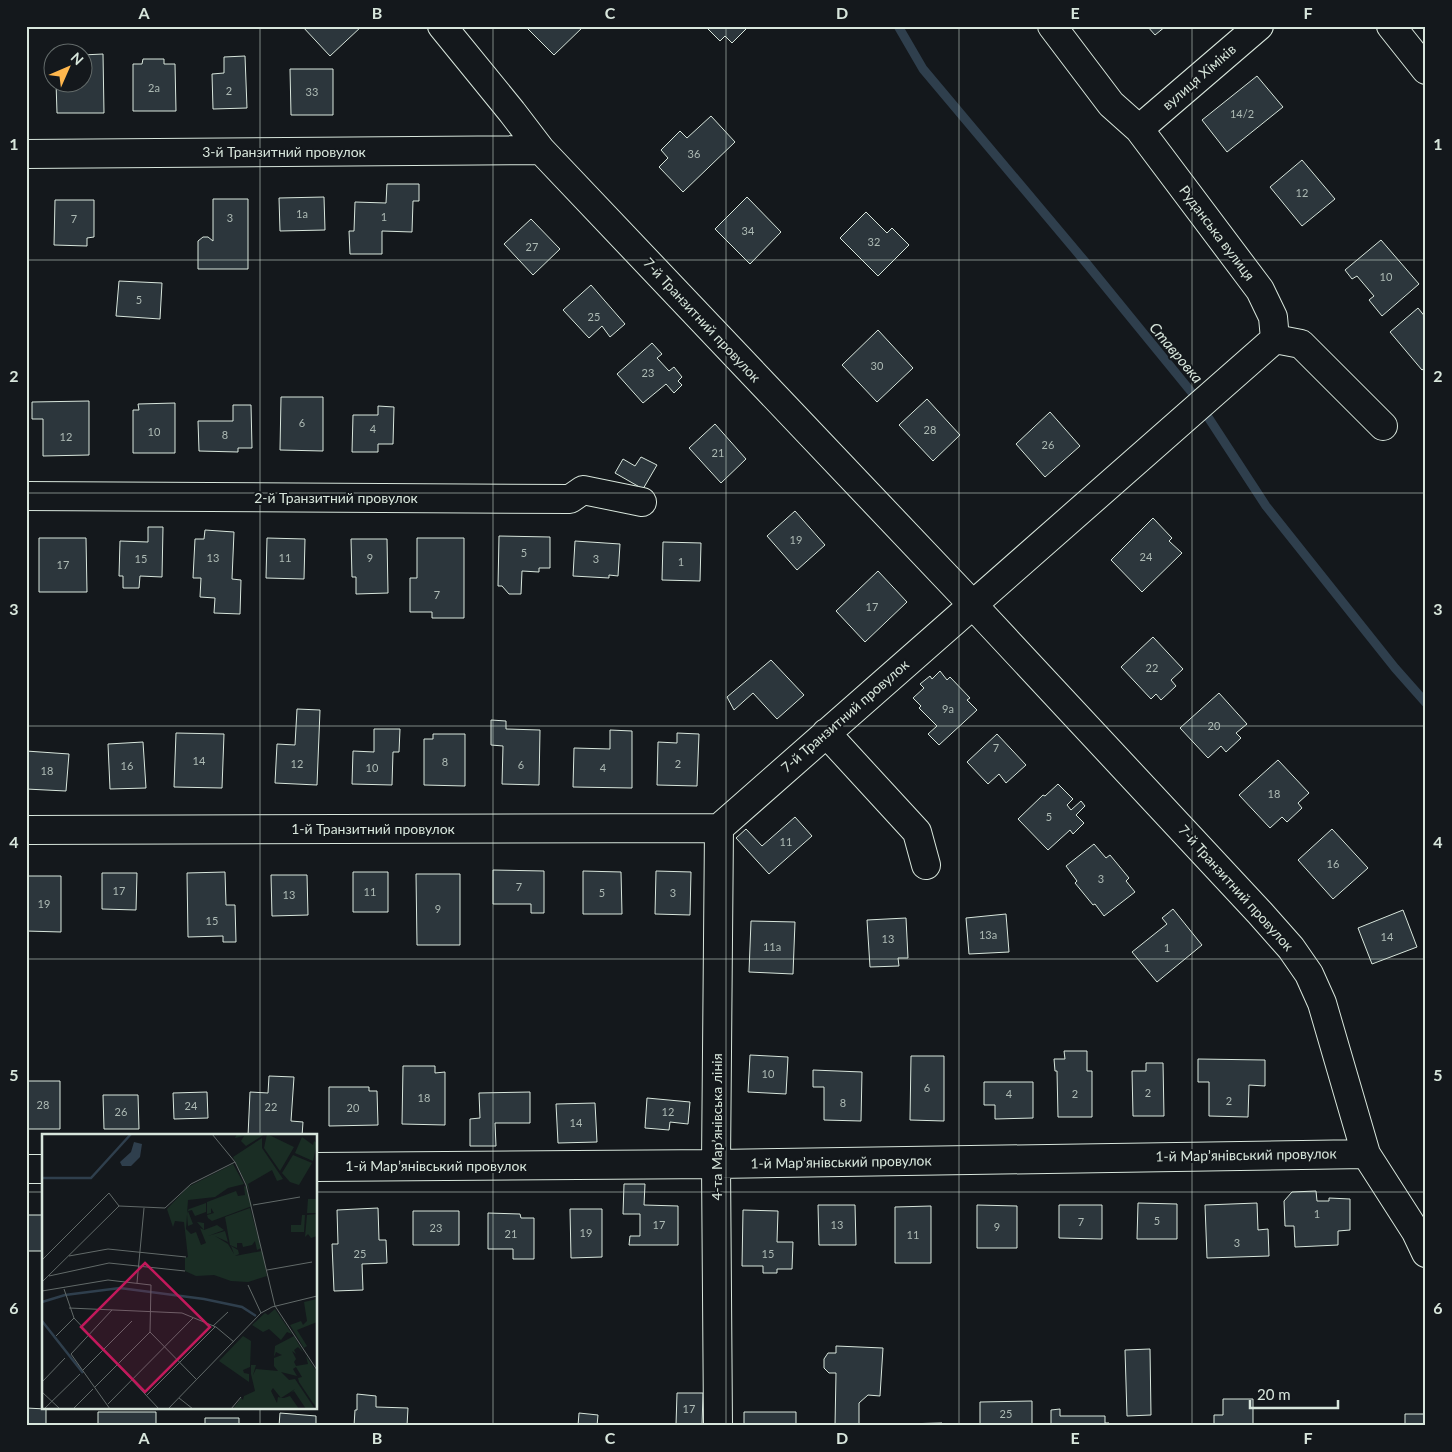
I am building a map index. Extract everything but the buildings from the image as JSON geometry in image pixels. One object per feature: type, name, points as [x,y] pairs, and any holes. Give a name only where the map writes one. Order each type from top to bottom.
[{"type":"street","name":"7-й Транзитний провулок","points":[[442,26],[541,150],[972,604],[1291,948],[1309,974],[1322,1003],[1366,1154],[1416,1232],[1426,1253]]},
{"type":"street","name":"Руданська вулиця","points":[[1052,26],[1111,104],[1139,128],[1260,290],[1273,317],[1275,339]]},
{"type":"street","name":"вулиця Хіміків","points":[[1139,128],[1259,26]]},
{"type":"street","points":[[1391,26],[1426,70]]},
{"type":"street","name":"3-й Транзитний провулок","points":[[26,154],[541,150]]},
{"type":"street","name":"7-й Транзитний провулок","points":[[719,828],[1275,339]]},
{"type":"street","points":[[1275,339],[1301,344],[1384,426]]},
{"type":"street","name":"2-й Транзитний провулок","points":[[26,496],[570,499],[583,490],[642,502]]},
{"type":"street","points":[[826,733],[917,832],[926,865]]},
{"type":"street","name":"1-й Транзитний провулок","points":[[26,830],[719,828]]},
{"type":"street","name":"4-та Марʼянівська лінія","points":[[718,1426],[716,1164],[719,828]]},
{"type":"street","name":"1-й Марʼянівський провулок","points":[[318,1167],[716,1164],[1366,1154]]},
{"type":"street","points":[[26,1169],[42,1169]]},
{"type":"waterway","name":"Ставровка","points":[[898,26],[923,69],[1087,264],[1193,394],[1266,506],[1395,668],[1426,703]]}]
